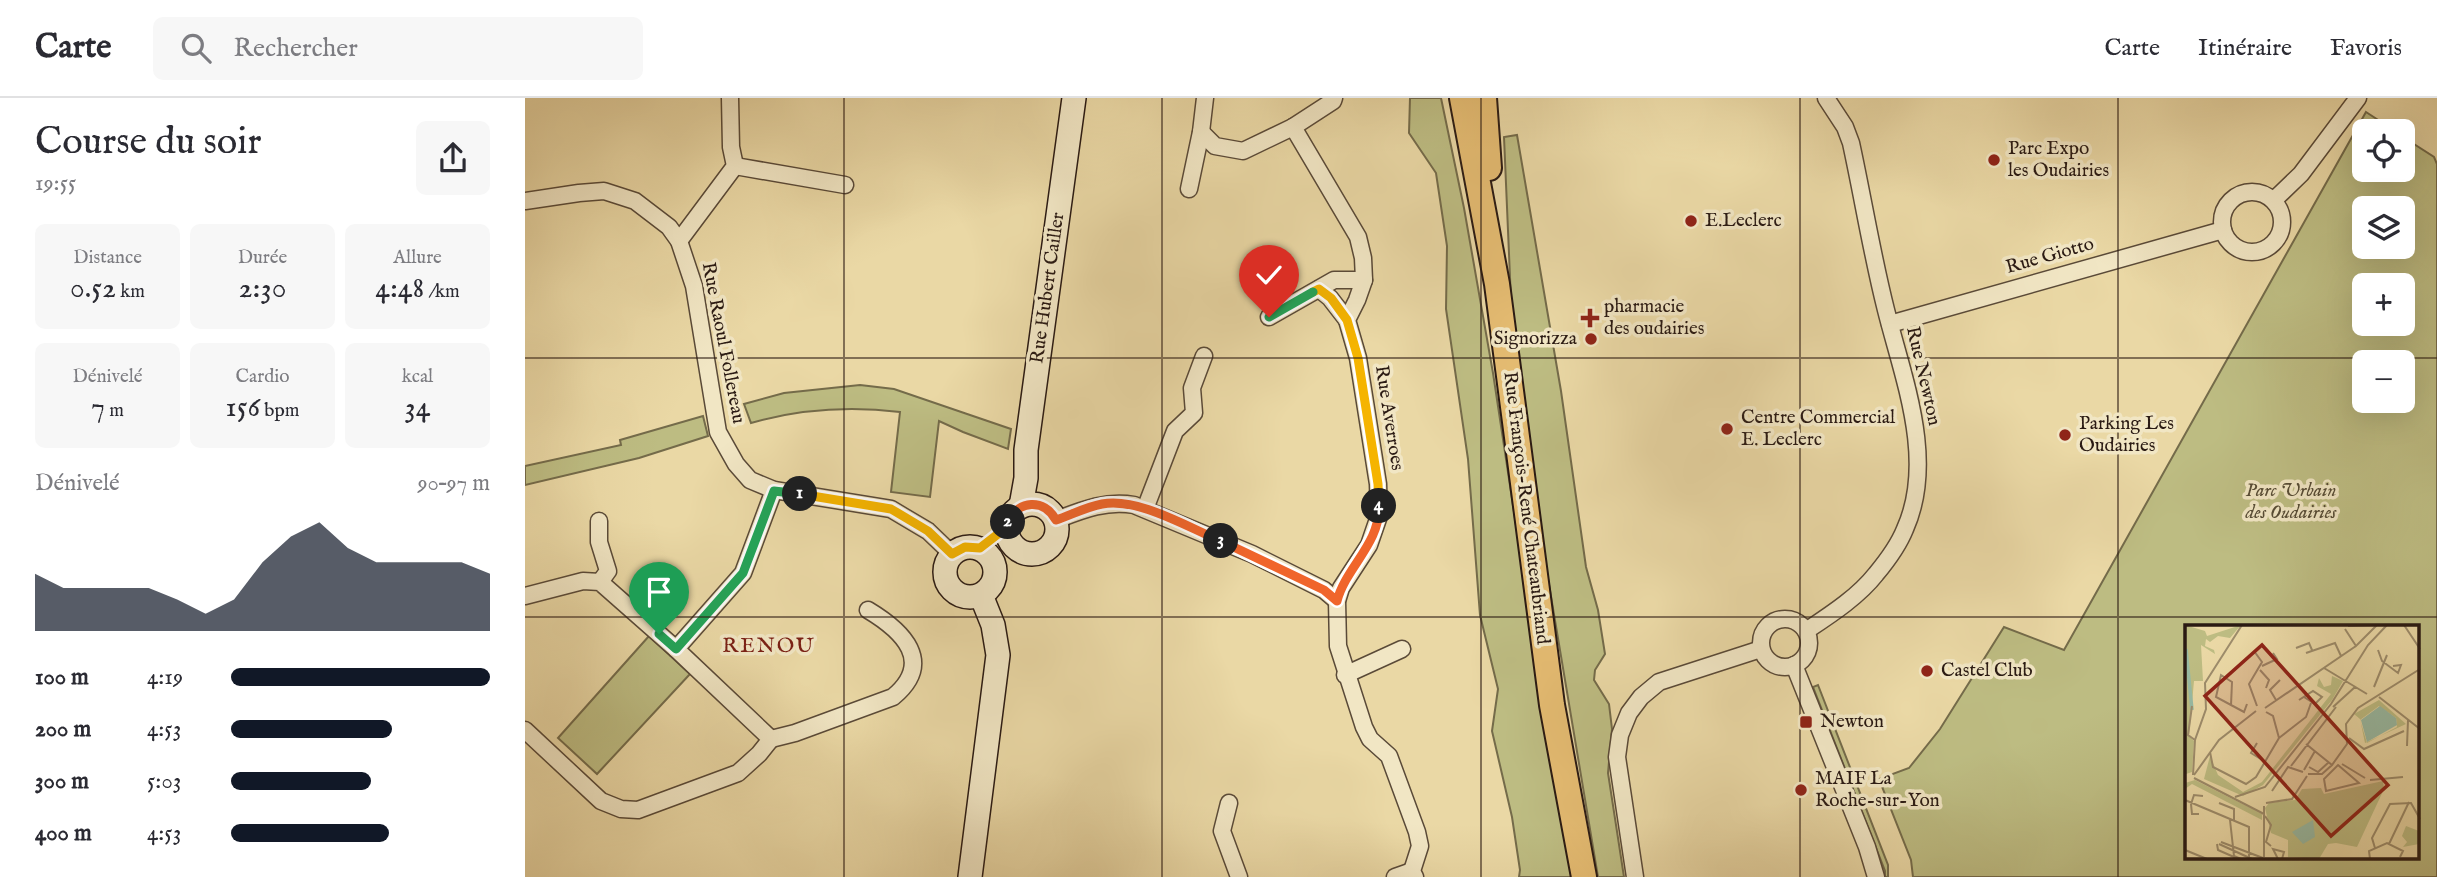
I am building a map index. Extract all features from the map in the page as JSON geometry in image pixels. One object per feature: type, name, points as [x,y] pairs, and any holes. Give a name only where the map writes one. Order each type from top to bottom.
[{"type":"main road","name":"Rue François-René Chateaubriand","points":[[1462,98],[1497,284],[1552,705],[1584,877]]},
{"type":"main road","points":[[1484,98],[1497,284]]},
{"type":"street","points":[[679,241],[735,166],[731,147],[730,98]]},
{"type":"street","name":"Rue Hubert Cailler","points":[[1039,511],[1026,478],[1026,450],[1074,98]]},
{"type":"street","points":[[1189,189],[1205,98]]},
{"type":"street","points":[[1201,132],[1215,146],[1243,151],[1293,127],[1334,98]]},
{"type":"street","name":"Rue Newton","points":[[1806,631],[1835,612],[1876,575],[1905,530],[1915,495],[1916,439],[1906,384],[1889,324],[1851,143],[1845,127],[1826,98]]},
{"type":"street","points":[[2274,201],[2301,174],[2358,98]]},
{"type":"street","points":[[1293,127],[1358,237],[1363,258],[1364,280],[1347,320],[1331,298],[1319,289]]},
{"type":"street","points":[[735,166],[845,185]]},
{"type":"street","name":"Rue Raoul Follereau","points":[[525,201],[604,191],[635,201],[669,227],[679,241],[694,286],[718,432],[736,464],[750,480],[774,491],[891,509],[928,531],[952,554]]},
{"type":"street","points":[[2243,193],[2264,194],[2280,209],[2283,220],[2282,230],[2273,244],[2262,251],[2248,252],[2237,248],[2228,240],[2223,230],[2224,210],[2232,199],[2243,193]]},
{"type":"street","name":"Rue Giotto","points":[[1889,324],[2223,230]]},
{"type":"street","points":[[1269,317],[1334,280],[1364,280]]},
{"type":"street","name":"Rue Averroes","points":[[1337,601],[1341,588],[1369,545],[1379,516],[1378,484],[1358,358],[1347,320]]},
{"type":"street","points":[[1145,509],[1175,431],[1194,413],[1192,388],[1204,356]]},
{"type":"street","points":[[676,649],[743,573],[774,491]]},
{"type":"street","points":[[980,548],[1007,527],[1014,511],[1039,511],[1119,502],[1145,509],[1252,554],[1324,590],[1337,601],[1338,646],[1345,675],[1370,739],[1389,756],[1417,832],[1420,846],[1413,874],[1395,877]]},
{"type":"street","points":[[1007,527],[1011,543],[1025,553],[1033,554],[1047,549],[1056,536],[1039,511]]},
{"type":"street","points":[[599,521],[599,542],[608,571],[600,582]]},
{"type":"street","points":[[965,547],[980,548],[993,560],[995,576],[992,584],[981,595],[965,597],[951,589],[945,575],[947,560],[965,547]]},
{"type":"street","points":[[995,576],[1025,553]]},
{"type":"street","points":[[525,596],[583,581],[600,582],[771,739]]},
{"type":"street","points":[[970,877],[998,655],[993,625],[981,595]]},
{"type":"street","points":[[525,730],[601,800],[621,809],[638,810],[738,773],[771,739],[795,733],[893,697],[906,687],[912,672],[911,652],[891,624],[868,610]]},
{"type":"street","points":[[1775,621],[1796,621],[1806,631],[1809,643],[1807,650],[1794,665],[1778,666],[1765,656],[1761,649],[1764,630],[1775,621]]},
{"type":"street","points":[[1345,675],[1402,649]]},
{"type":"street","points":[[1635,877],[1617,757],[1620,735],[1629,713],[1641,697],[1659,682],[1761,649]]},
{"type":"street","points":[[1794,665],[1867,847],[1876,877]]},
{"type":"street","points":[[1229,803],[1222,831],[1239,877]]},
{"type":"green space","points":[[1410,98],[1441,98],[1464,208],[1493,373],[1540,684],[1575,877],[1519,877],[1512,817],[1492,731],[1498,689],[1480,615],[1468,459],[1446,309],[1447,246],[1436,173],[1409,133]]},
{"type":"green space","name":"Parc Urbain des Oudairies","points":[[2366,112],[2377,119],[2362,119]]},
{"type":"green space","points":[[1517,135],[1561,391],[1586,567],[1598,610],[1605,654],[1595,670],[1594,680],[1609,704],[1612,729],[1608,773],[1624,877],[1598,877],[1532,483],[1512,324],[1504,137]]},
{"type":"green space","name":"Parc Urbain des Oudairies","points":[[2352,137],[2352,182],[2415,182],[2415,145],[2434,157],[2437,164],[2437,877],[1913,877],[1911,860],[1879,779],[1909,768],[1940,729],[2004,627],[2064,650]]},
{"type":"green space","points":[[860,385],[894,389],[1011,429],[1008,449],[939,421],[930,497],[891,492],[900,412],[825,410],[751,423],[744,404],[784,393]]},
{"type":"green space","points":[[703,416],[708,436],[639,458],[525,485],[525,466],[621,445],[620,440]]},
{"type":"green space","points":[[649,636],[690,674],[597,774],[558,738]]},
{"type":"green space","points":[[1818,685],[1888,865],[1888,877],[1885,877],[1885,871],[1813,687]]},
{"type":"place","name":"Parc Expo les Oudairies","points":[[1994,160]]},
{"type":"place","name":"E.Leclerc","points":[[1691,221]]},
{"type":"place","name":"pharmacie des oudairies","points":[[1590,318]]},
{"type":"place","name":"Signorizza","points":[[1591,339]]},
{"type":"place","name":"Centre Commercial E. Leclerc","points":[[1727,429]]},
{"type":"place","name":"Parking Les Oudairies","points":[[2065,435]]},
{"type":"place","name":"Castel Club","points":[[1927,671]]},
{"type":"place","name":"Newton","points":[[1806,722]]},
{"type":"place","name":"MAIF La Roche-sur-Yon","points":[[1801,790]]},
{"type":"district","name":"RENOU","points":[[769,646]]},
{"type":"route","points":[[659,634],[676,649],[743,573],[774,491],[891,509],[928,531],[952,554],[965,547],[980,548],[1007,527],[1014,511],[1027,504],[1040,505],[1052,513],[1056,520],[1101,504],[1119,502],[1145,509],[1252,554],[1324,590],[1337,601],[1341,588],[1369,545],[1379,516],[1378,484],[1358,358],[1347,320],[1331,298],[1319,289],[1269,317]]}]
